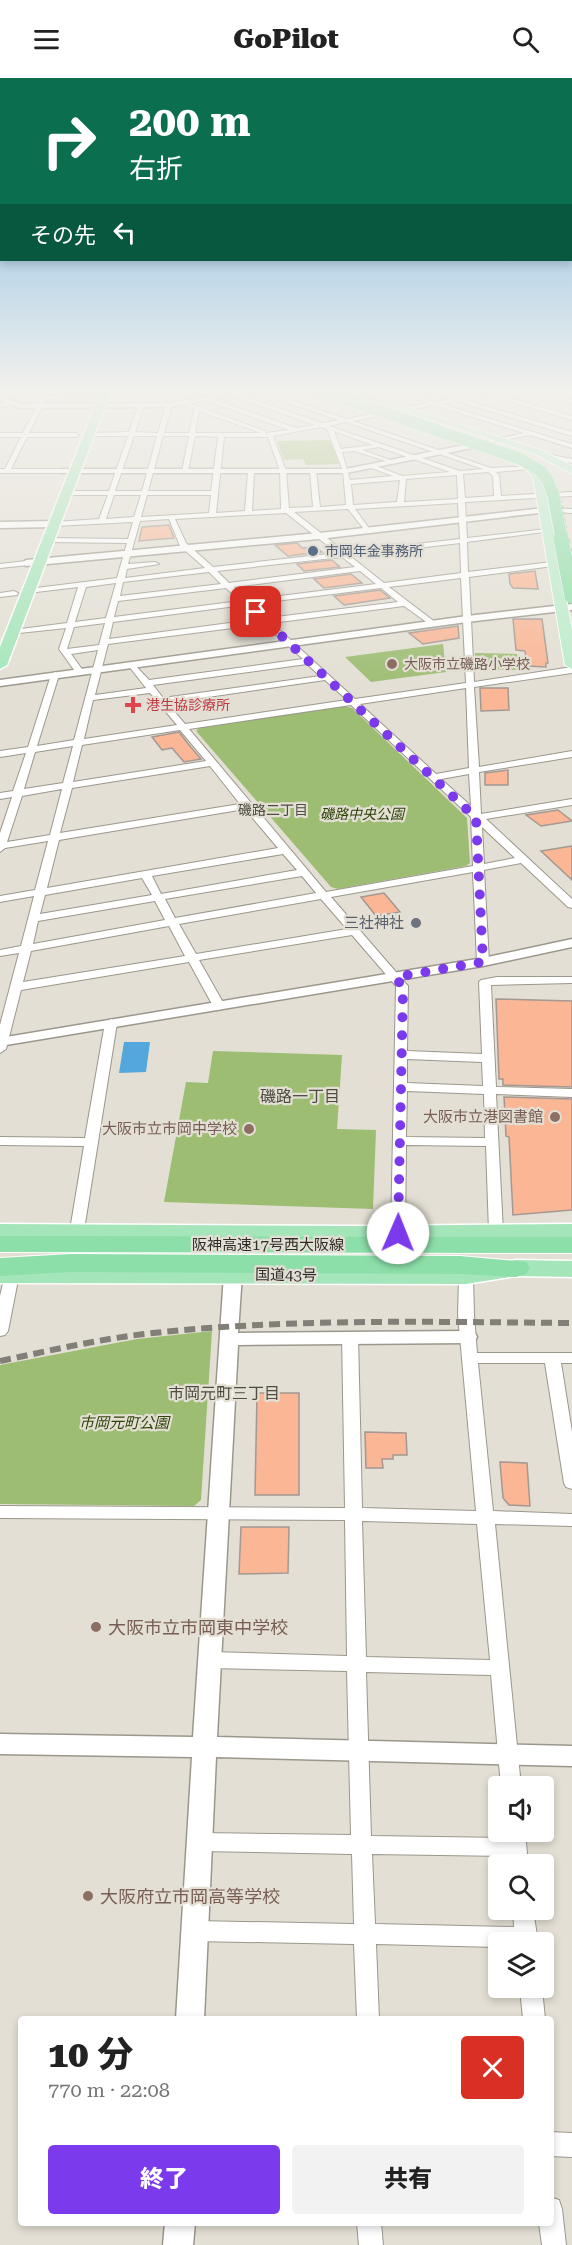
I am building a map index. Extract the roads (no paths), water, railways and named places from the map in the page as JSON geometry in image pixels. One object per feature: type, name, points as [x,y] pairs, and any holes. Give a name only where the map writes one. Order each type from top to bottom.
[{"type":"highway","points":[[7,610],[26,562],[38,541],[55,524],[69,489]]},
{"type":"highway","points":[[551,489],[572,596]]},
{"type":"highway","points":[[0,665],[41,560],[38,541],[39,524],[45,510]]},
{"type":"highway","points":[[0,1233],[77,1230],[360,1233],[572,1231]]},
{"type":"highway","points":[[0,1233],[73,1239],[319,1240],[360,1233]]},
{"type":"highway","name":"阪神高速17号西大阪線","points":[[0,1244],[572,1245]]},
{"type":"highway","name":"阪神高速17号西大阪線","points":[[3,1269],[572,1259]]},
{"type":"highway","points":[[3,1269],[71,1263],[463,1270],[572,1269]]},
{"type":"highway","name":"国道43号","points":[[3,1269],[233,1274],[463,1270]]},
{"type":"main road","points":[[541,489],[553,564],[567,607],[572,665]]},
{"type":"street","points":[[102,541],[112,489]]},
{"type":"street","points":[[146,489],[120,580],[1,1044],[111,1023],[483,962],[572,943]]},
{"type":"street","points":[[212,515],[214,489]]},
{"type":"street","points":[[248,513],[250,489]]},
{"type":"street","points":[[283,489],[284,508],[432,624]]},
{"type":"street","points":[[315,489],[317,509]]},
{"type":"street","points":[[349,489],[350,507],[367,531]]},
{"type":"street","points":[[400,504],[402,489]]},
{"type":"street","points":[[460,489],[483,962]]},
{"type":"street","points":[[497,489],[498,499]]},
{"type":"street","points":[[67,493],[214,493]]},
{"type":"street","points":[[0,525],[55,524],[572,494]]},
{"type":"street","points":[[0,566],[41,560],[319,536],[544,510],[572,511]]},
{"type":"street","points":[[171,517],[183,544],[189,547],[266,622],[572,905]]},
{"type":"street","points":[[28,591],[547,531]]},
{"type":"street","points":[[38,541],[132,541]]},
{"type":"street","points":[[13,632],[572,560]]},
{"type":"street","points":[[124,567],[155,564]]},
{"type":"street","points":[[116,599],[361,569]]},
{"type":"street","points":[[80,672],[63,650],[83,585]]},
{"type":"street","points":[[0,595],[14,593]]},
{"type":"street","points":[[65,652],[405,603]]},
{"type":"street","points":[[0,684],[567,607]]},
{"type":"street","points":[[91,698],[149,686],[310,661]]},
{"type":"street","points":[[132,665],[248,806],[326,894],[402,986],[398,1233]]},
{"type":"street","points":[[0,754],[572,670]]},
{"type":"street","points":[[0,847],[55,675]]},
{"type":"street","points":[[160,701],[328,677]]},
{"type":"street","points":[[434,777],[572,754]]},
{"type":"street","points":[[0,796],[213,763]]},
{"type":"street","points":[[476,818],[572,802]]},
{"type":"street","points":[[0,847],[54,836],[248,806]]},
{"type":"street","points":[[0,898],[286,850]]},
{"type":"street","points":[[0,953],[522,860]]},
{"type":"street","points":[[32,920],[306,872]]},
{"type":"street","points":[[145,874],[219,1006]]},
{"type":"street","points":[[16,987],[356,931]]},
{"type":"street","points":[[496,1232],[485,982],[572,980]]},
{"type":"street","points":[[77,1230],[111,1023]]},
{"type":"street","points":[[402,1055],[487,1058]]},
{"type":"street","points":[[401,1087],[572,1093]]},
{"type":"street","points":[[0,1141],[91,1142]]},
{"type":"street","points":[[399,1141],[492,1142]]},
{"type":"street","points":[[0,1331],[3,1269]]},
{"type":"street","points":[[463,1270],[510,1776]]},
{"type":"street","points":[[190,2016],[217,1514],[233,1274]]},
{"type":"street","points":[[230,1339],[350,1336],[468,1337]]},
{"type":"street","points":[[350,1336],[358,1749],[368,2016]]},
{"type":"street","points":[[471,1358],[572,1359]]},
{"type":"street","points":[[552,1358],[572,1483]]},
{"type":"street","points":[[0,1512],[354,1514],[572,1520]]},
{"type":"street","points":[[210,1660],[501,1668]]},
{"type":"street","points":[[0,1744],[358,1749],[572,1756]]},
{"type":"street","points":[[199,1842],[516,1848]]},
{"type":"street","points":[[195,1931],[488,1939]]},
{"type":"street","points":[[532,1998],[534,2016]]},
{"type":"street","points":[[554,2144],[572,2145]]},
{"type":"street","points":[[178,2245],[180,2226]]},
{"type":"street","points":[[369,2226],[371,2245]]},
{"type":"street","points":[[552,2226],[554,2245]]},
{"type":"water","points":[[124,1042],[150,1042],[146,1072],[119,1073]]},
{"type":"railway","points":[[556,489],[568,541]]},
{"type":"railway","points":[[568,539],[572,560]]},
{"type":"railway","points":[[0,1361],[108,1339],[251,1325],[358,1322],[572,1323]]},
{"type":"place","name":"市岡年金事務所","points":[[313,551]]},
{"type":"place","name":"大阪市立磯路小学校","points":[[392,664]]},
{"type":"place","name":"港生協診療所","points":[[133,705]]},
{"type":"place","name":"三社神社","points":[[416,923]]},
{"type":"place","name":"大阪市立港図書館","points":[[555,1117]]},
{"type":"place","name":"大阪市立市岡中学校","points":[[249,1129]]},
{"type":"place","name":"大阪市立市岡東中学校","points":[[96,1627]]},
{"type":"place","name":"大阪府立市岡高等学校","points":[[88,1896]]},
{"type":"district","name":"磯路二丁目","points":[[273,810]]},
{"type":"district","name":"磯路一丁目","points":[[300,1096]]},
{"type":"district","name":"市岡元町三丁目","points":[[224,1393]]},
{"type":"park label","name":"磯路中央公園","points":[[362,814]]},
{"type":"park label","name":"市岡元町公園","points":[[124,1423]]}]
